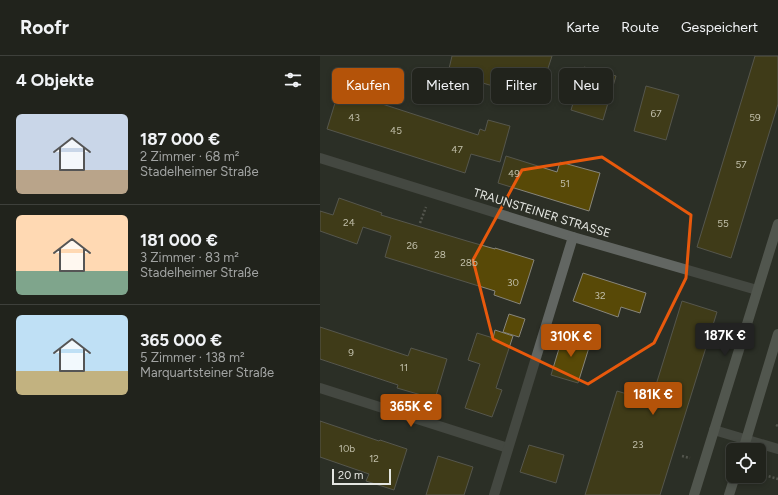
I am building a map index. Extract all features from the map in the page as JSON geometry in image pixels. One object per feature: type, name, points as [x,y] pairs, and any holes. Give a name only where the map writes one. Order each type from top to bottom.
[{"type":"main road","points":[[694,495],[778,224]]},
{"type":"main road","points":[[745,443],[778,334]]},
{"type":"main road","points":[[729,495],[733,483]]},
{"type":"street","name":"TRAUNSTEINER STRASSE","points":[[320,158],[573,237],[758,290]]},
{"type":"street","points":[[494,495],[573,237]]},
{"type":"street","points":[[320,388],[508,448]]},
{"type":"street","points":[[714,430],[778,449]]},
{"type":"path","points":[[766,475],[778,479]]},
{"type":"highlighted area","points":[[602,157],[691,215],[686,278],[654,343],[588,384],[493,339],[473,260],[522,170]]},
{"type":"building","points":[[452,56],[552,56],[548,68],[491,68],[491,85],[483,83],[483,68],[449,68]]},
{"type":"building","points":[[755,56],[778,56],[778,104],[731,258],[697,247]]},
{"type":"building","points":[[613,75],[616,76],[613,86]]},
{"type":"building","points":[[646,86],[679,95],[666,140],[634,131]]},
{"type":"building","points":[[335,104],[382,104],[478,135],[480,129],[485,131],[488,120],[510,126],[500,162],[471,154],[465,173],[327,129]]},
{"type":"building","points":[[573,104],[608,104],[603,120],[571,110]]},
{"type":"building","points":[[506,156],[557,172],[560,162],[600,173],[589,211],[498,183]]},
{"type":"building","points":[[339,198],[382,213],[381,215],[534,260],[520,304],[494,295],[495,291],[385,257],[391,236],[363,227],[357,244],[320,231],[320,211],[333,215]]},
{"type":"building","points":[[583,273],[646,293],[640,313],[621,307],[618,317],[573,301]]},
{"type":"building","points":[[682,301],[717,312],[660,495],[585,495],[617,391],[651,401]]},
{"type":"building","points":[[509,314],[525,319],[519,337],[503,332]]},
{"type":"building","points":[[320,327],[408,356],[411,348],[447,359],[435,399],[397,388],[398,385],[320,359]]},
{"type":"building","points":[[495,330],[513,336],[496,388],[502,390],[492,417],[465,408],[480,364],[468,360],[477,333],[493,338]]},
{"type":"building","points":[[564,332],[591,341],[578,383],[551,375]]},
{"type":"building","points":[[320,421],[407,449],[394,490],[366,481],[369,474],[320,457]]},
{"type":"building","points":[[529,445],[564,455],[556,483],[520,472]]},
{"type":"building","points":[[438,456],[473,467],[464,495],[426,495]]}]
